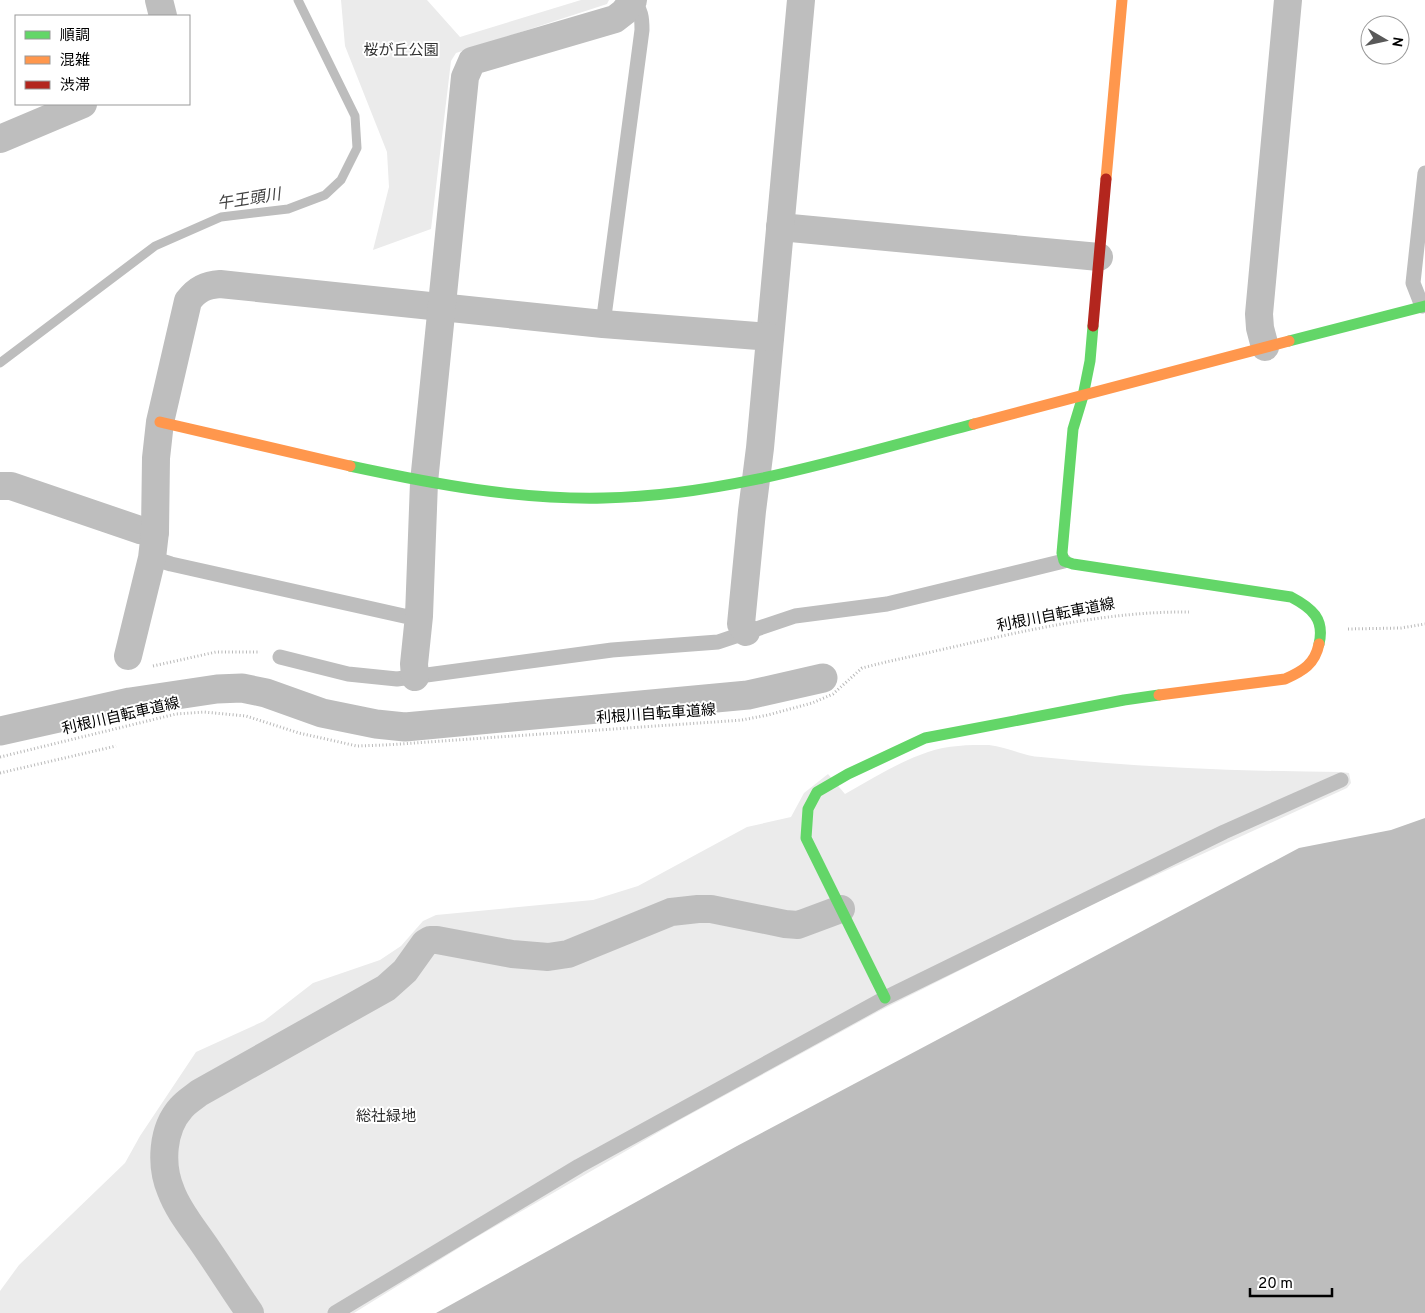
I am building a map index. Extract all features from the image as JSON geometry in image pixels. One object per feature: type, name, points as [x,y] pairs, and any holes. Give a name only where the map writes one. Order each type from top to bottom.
[{"type":"street","points":[[159,0],[163,15]]},
{"type":"street","points":[[415,677],[414,664],[419,616],[424,482],[465,77],[472,61],[615,19],[624,12],[632,0]]},
{"type":"street","points":[[746,632],[741,624],[801,0]]},
{"type":"street","points":[[885,998],[806,838],[808,810],[817,792],[848,774],[925,738],[1124,700],[1285,679],[1302,671],[1312,662],[1321,641],[1319,618],[1304,602],[1291,597],[1073,564],[1064,561],[1062,553],[1073,429],[1083,396],[1090,361],[1122,0]]},
{"type":"street","points":[[1265,347],[1260,328],[1259,314],[1288,0]]},
{"type":"street","points":[[0,139],[81,105]]},
{"type":"street","points":[[780,227],[1099,257]]},
{"type":"street","points":[[128,656],[153,545],[156,458],[160,422],[188,301],[201,288],[220,284],[603,324],[770,337]]},
{"type":"street","points":[[160,422],[424,482],[498,494],[558,498],[630,497],[695,490],[756,479],[1083,396],[1424,306]]},
{"type":"street","points":[[0,486],[11,486],[140,530],[153,545]]},
{"type":"street","points":[[250,1313],[186,1218],[171,1193],[167,1182],[164,1161],[168,1134],[181,1108],[199,1093],[386,988],[405,972],[425,943],[430,940],[512,954],[548,957],[568,954],[671,912],[711,909],[792,925],[808,922],[841,909]]},
{"type":"lane","points":[[603,324],[642,30],[642,18],[639,8],[632,0]]},
{"type":"lane","points":[[1424,306],[1413,282],[1425,174]]},
{"type":"lane","points":[[153,545],[181,567],[404,616],[419,616]]},
{"type":"lane","points":[[280,657],[329,670],[362,676],[397,679],[612,650],[718,642],[795,616],[887,604],[1064,561]]},
{"type":"lane","points":[[335,1313],[579,1166],[885,998],[1224,832],[1341,780]]},
{"type":"path","name":"利根川自転車道線","points":[[0,757],[176,714],[204,712],[246,716],[299,733],[357,746],[742,720],[812,703],[833,694],[862,668],[886,662],[1115,615],[1195,612]]},
{"type":"path","points":[[1346,629],[1401,628],[1425,624]]},
{"type":"path","points":[[128,656],[129,666],[133,669],[142,670],[216,652],[265,652],[280,657]]},
{"type":"path","points":[[0,773],[116,746]]},
{"type":"green space","name":"桜が丘公園","points":[[341,0],[427,0],[460,37],[581,0],[609,0],[607,4],[456,53],[451,61],[431,229],[373,250],[389,187],[387,152],[345,46]]},
{"type":"green space","name":"総社緑地","points":[[966,745],[989,745],[1034,756],[1116,764],[1229,770],[1342,772],[1349,773],[1351,783],[1347,788],[1084,908],[881,1010],[678,1121],[475,1238],[354,1313],[0,1313],[0,1291],[19,1265],[125,1163],[140,1136],[196,1052],[264,1021],[313,983],[380,960],[401,946],[423,921],[436,915],[593,900],[638,886],[747,827],[791,817],[804,793],[828,774],[845,794],[896,766],[928,752]]},
{"type":"shaded area","points":[[1425,818],[1425,1313],[436,1313],[737,1146],[1299,848],[1391,830]]},
{"type":"waterway","name":"午王頭川","points":[[0,363],[155,246],[221,217],[288,209],[325,195],[341,180],[357,148],[355,116],[298,0]]},
{"type":"waterway","points":[[0,731],[130,702],[217,689],[242,688],[266,693],[322,713],[376,724],[405,727],[748,695],[823,678]]},
{"type":"traffic: fast","points":[[1289,341],[1425,306]]},
{"type":"traffic: fast","points":[[1093,326],[1090,361],[1083,396],[1073,429],[1062,553],[1064,561],[1073,564],[1291,597],[1305,605],[1315,615],[1320,628],[1319,644]]},
{"type":"traffic: fast","points":[[350,466],[445,485],[508,494],[572,498],[651,496],[744,482],[790,472],[974,424]]},
{"type":"traffic: fast","points":[[885,998],[806,838],[808,809],[817,792],[848,774],[925,738],[1159,695]]},
{"type":"traffic: slow","points":[[1106,179],[1122,0]]},
{"type":"traffic: slow","points":[[974,424],[1289,341]]},
{"type":"traffic: slow","points":[[160,422],[350,466]]},
{"type":"traffic: slow","points":[[1159,695],[1285,679],[1297,673],[1311,662],[1315,657],[1319,644]]},
{"type":"traffic: jam","points":[[1093,326],[1106,179]]}]
